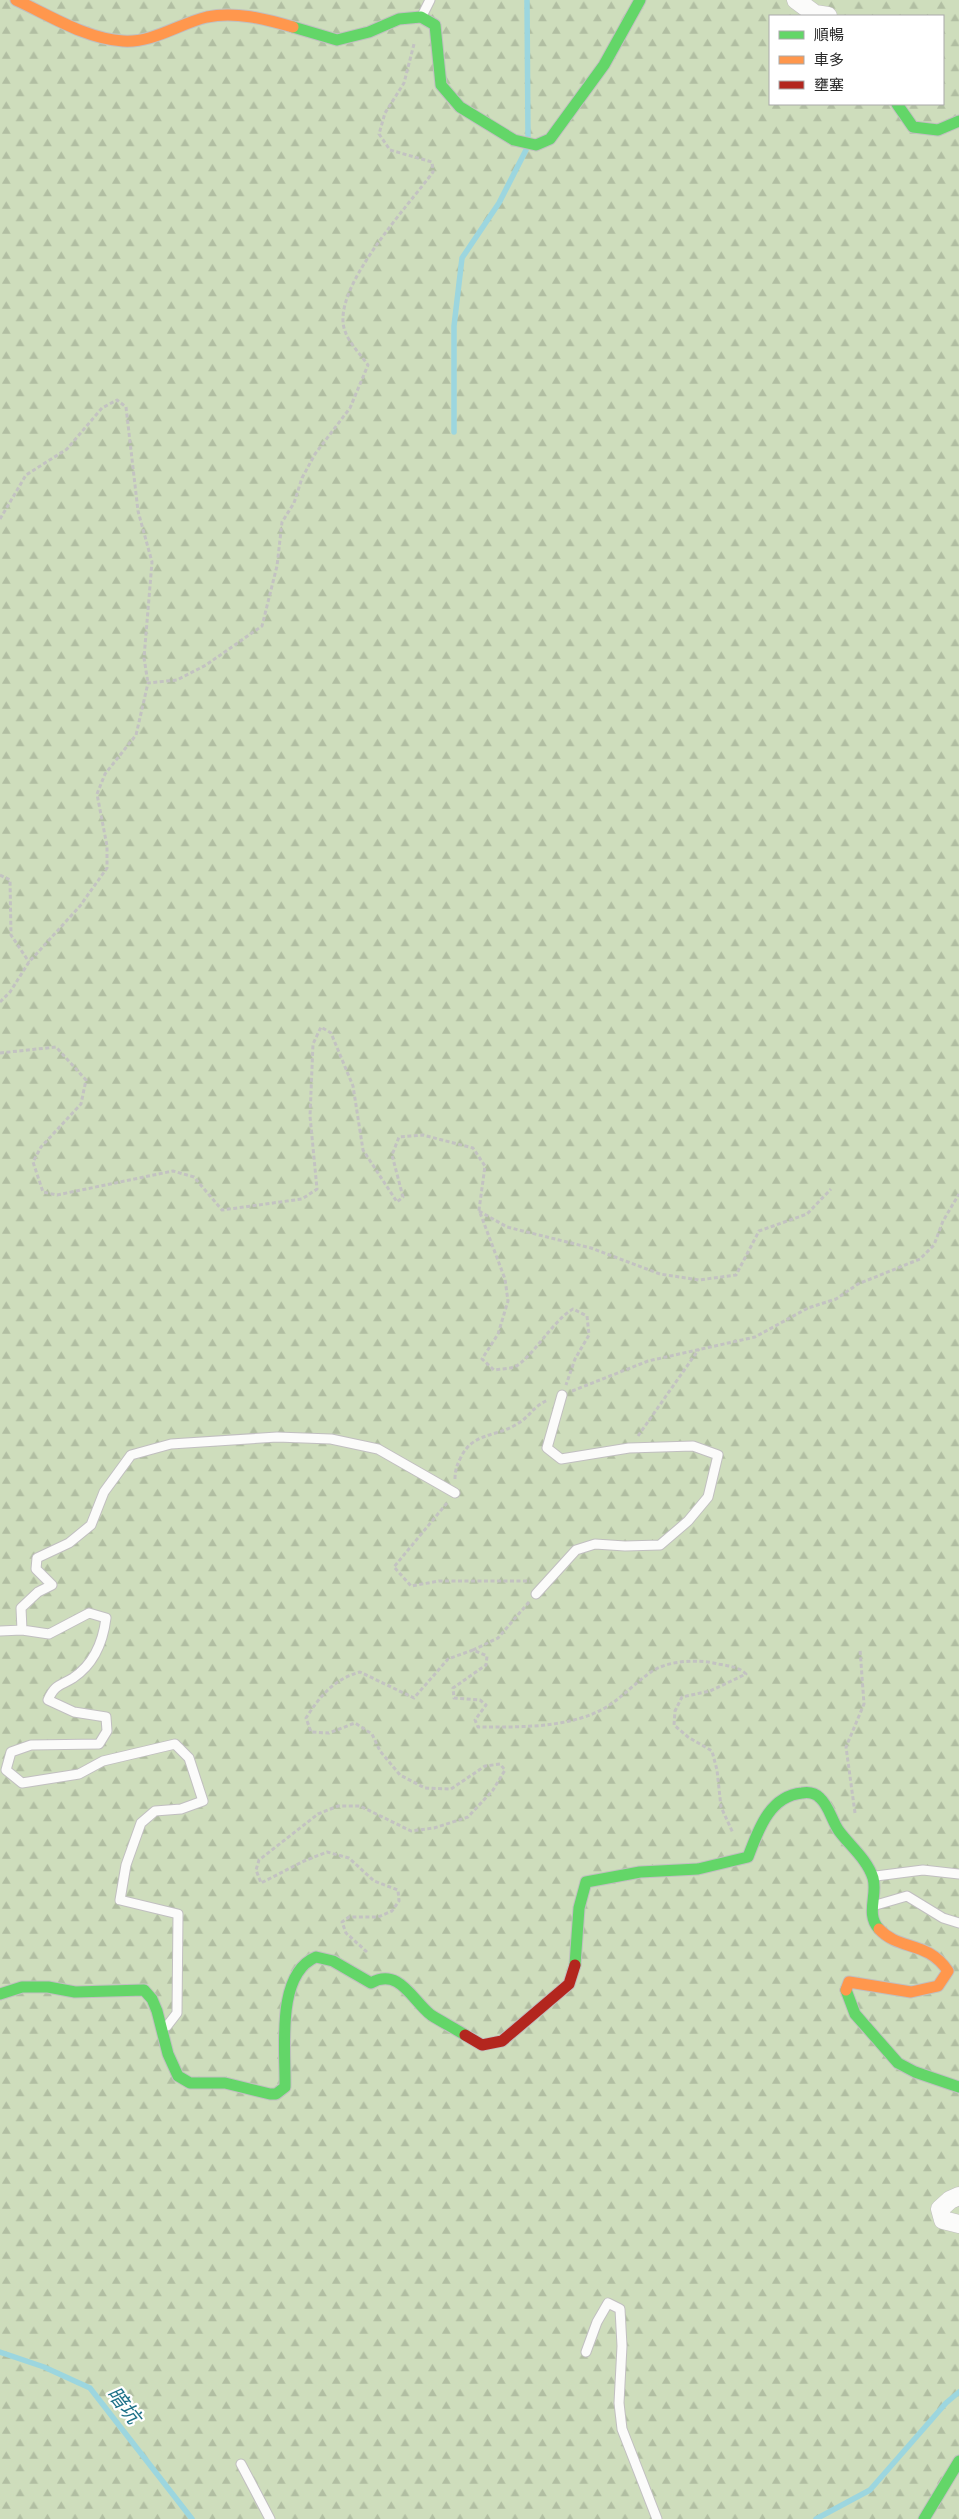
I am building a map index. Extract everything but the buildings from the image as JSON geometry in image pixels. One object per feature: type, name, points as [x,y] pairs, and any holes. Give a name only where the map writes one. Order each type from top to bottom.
[{"type":"street","points":[[16,0],[89,33],[123,41],[164,34],[207,17],[256,16],[337,40],[369,32],[399,19],[421,17],[435,26],[441,86],[460,107],[514,140],[536,145],[550,139],[599,72],[625,30],[637,2],[640,0]]},
{"type":"street","points":[[796,0],[815,14],[822,15]]},
{"type":"street","points":[[898,105],[914,127],[938,130],[959,121]]},
{"type":"street","points":[[0,1994],[22,1987],[48,1987],[75,1992],[144,1990],[152,1996],[164,2030],[173,2073],[184,2082],[230,2084],[261,2094],[276,2094],[285,2087],[284,2036],[290,1987],[297,1971],[309,1960],[319,1956],[337,1963],[371,1983],[380,1978],[398,1981],[430,2014],[482,2044],[502,2041],[569,1984],[574,1972],[576,1919],[580,1894],[586,1882],[640,1872],[698,1869],[748,1857],[765,1815],[784,1797],[805,1791],[820,1798],[839,1831],[863,1858],[873,1876],[873,1922],[884,1936],[927,1950],[943,1960],[948,1971],[938,1986],[911,1992],[849,1982],[846,1990],[855,2014],[898,2062],[915,2072],[959,2087]]},
{"type":"street","points":[[959,2196],[950,2200],[940,2209],[943,2220],[959,2224]]},
{"type":"street","points":[[924,2519],[959,2461]]},
{"type":"lane","points":[[421,17],[430,0]]},
{"type":"lane","points":[[536,1594],[576,1550],[595,1544],[625,1546],[660,1545],[688,1521],[708,1497],[718,1455],[693,1446],[629,1448],[561,1459],[547,1448],[562,1395]]},
{"type":"lane","points":[[22,1630],[21,1608],[38,1592],[52,1584],[36,1569],[37,1558],[69,1543],[91,1526],[104,1492],[131,1455],[171,1444],[277,1436],[331,1439],[378,1449],[455,1494]]},
{"type":"lane","points":[[0,1631],[22,1630],[49,1634],[89,1613],[106,1618],[104,1639],[94,1657],[84,1669],[54,1687],[48,1700],[74,1712],[106,1717],[107,1731],[99,1744],[31,1745],[11,1752],[6,1770],[22,1784],[79,1774],[103,1761],[175,1744],[189,1758],[203,1802],[181,1809],[155,1811],[141,1823],[126,1865],[120,1900],[178,1914],[176,2013],[164,2030]]},
{"type":"lane","points":[[873,1876],[923,1870],[959,1874]]},
{"type":"lane","points":[[873,1906],[907,1896],[943,1918],[959,1923]]},
{"type":"lane","points":[[586,2352],[597,2322],[608,2304],[620,2309],[622,2346],[619,2403],[622,2429],[656,2519]]},
{"type":"lane","points":[[241,2464],[270,2519]]},
{"type":"path","points":[[148,683],[177,680],[206,665],[262,626],[277,566],[282,522],[294,503],[302,478],[315,454],[350,408],[368,365],[344,330],[345,307],[355,277],[377,244],[433,172],[432,162],[390,150],[379,134],[385,113],[404,83],[421,17]]},
{"type":"path","points":[[0,519],[26,475],[67,449],[102,408],[117,400],[126,406],[138,511],[152,562],[144,658],[148,683],[136,735],[105,774],[96,794],[107,846],[107,868],[80,906],[29,962],[10,992],[0,1002]]},
{"type":"path","points":[[0,875],[10,880],[11,935],[29,962]]},
{"type":"path","points":[[0,1053],[56,1047],[86,1080],[81,1104],[41,1147],[33,1162],[43,1192],[57,1195],[173,1170],[194,1177],[222,1210],[302,1199],[317,1190],[310,1116],[313,1044],[321,1027],[332,1033],[353,1086],[363,1150],[398,1202],[403,1197],[392,1155],[399,1137],[423,1135],[473,1148],[485,1166],[479,1210],[505,1279],[508,1301],[498,1334],[482,1359],[494,1370],[516,1366],[544,1338],[561,1316],[572,1309],[586,1316],[589,1335],[575,1359],[562,1395]]},
{"type":"path","points":[[479,1210],[507,1227],[591,1248],[660,1274],[699,1280],[736,1275],[759,1232],[807,1214],[831,1189]]},
{"type":"path","points":[[538,1576],[531,1581],[439,1581],[411,1586],[394,1567],[455,1494],[454,1470],[463,1452],[476,1439],[518,1424],[537,1404],[648,1361],[756,1337],[808,1308],[836,1299],[866,1280],[920,1259],[934,1245],[953,1201],[959,1194]]},
{"type":"path","points":[[629,1448],[700,1348]]},
{"type":"path","points":[[380,1978],[378,1963],[346,1933],[342,1922],[349,1917],[378,1917],[392,1911],[399,1901],[398,1890],[374,1881],[348,1858],[327,1852],[304,1860],[261,1883],[256,1870],[259,1860],[318,1814],[338,1806],[360,1806],[411,1831],[434,1828],[468,1817],[493,1790],[505,1770],[500,1764],[485,1766],[452,1789],[425,1788],[400,1775],[380,1752],[372,1734],[355,1723],[329,1733],[311,1732],[306,1718],[323,1692],[347,1675],[360,1672],[414,1698],[448,1660],[498,1638],[536,1594],[531,1581]]},
{"type":"path","points":[[473,1650],[487,1656],[486,1665],[452,1688],[454,1698],[480,1700],[486,1705],[475,1720],[478,1727],[528,1727],[580,1719],[607,1709],[653,1671],[682,1662],[709,1661],[741,1669],[746,1674],[710,1691],[682,1697],[675,1711],[674,1725],[688,1737],[712,1752],[717,1770],[721,1807],[736,1839],[748,1857]]},
{"type":"path","points":[[856,1821],[846,1747],[864,1704],[860,1650]]},
{"type":"green space","points":[[0,0],[959,0],[959,2519],[0,2519]]},
{"type":"waterway","points":[[527,0],[528,137]]},
{"type":"waterway","points":[[454,432],[454,326],[462,258],[499,203],[526,150]]},
{"type":"waterway","name":"暗坑","points":[[0,2352],[44,2367],[90,2388],[192,2519]]},
{"type":"waterway","points":[[816,2519],[870,2490],[946,2403],[959,2392]]},
{"type":"traffic: fast","points":[[293,27],[337,40],[369,32],[399,19],[421,17],[435,25],[441,85],[460,107],[514,140],[536,145],[550,139],[604,65],[640,0]]},
{"type":"traffic: fast","points":[[898,105],[913,127],[938,130],[959,121]]},
{"type":"traffic: fast","points":[[575,1965],[579,1908],[586,1882],[640,1872],[698,1869],[748,1857],[766,1816],[781,1801],[804,1793],[816,1795],[823,1801],[839,1831],[863,1859],[870,1871],[874,1884],[872,1911],[875,1923],[879,1929]]},
{"type":"traffic: fast","points":[[0,1994],[22,1987],[48,1987],[75,1992],[144,1990],[152,1999],[157,2011],[168,2054],[178,2076],[190,2083],[225,2083],[270,2094],[276,2094],[285,2087],[284,2035],[288,1996],[294,1980],[303,1966],[316,1957],[333,1961],[371,1983],[381,1979],[390,1979],[397,1982],[431,2015],[465,2035]]},
{"type":"traffic: fast","points":[[846,1990],[855,2014],[898,2063],[915,2072],[959,2087]]},
{"type":"traffic: fast","points":[[924,2519],[959,2461]]},
{"type":"traffic: slow","points":[[16,0],[95,36],[123,41],[145,39],[196,20],[218,15],[239,15],[293,27]]},
{"type":"traffic: slow","points":[[846,1990],[849,1982],[911,1992],[938,1986],[948,1971],[931,1954],[895,1940],[879,1929]]},
{"type":"traffic: jam","points":[[465,2035],[482,2045],[502,2041],[569,1984],[575,1965]]}]
